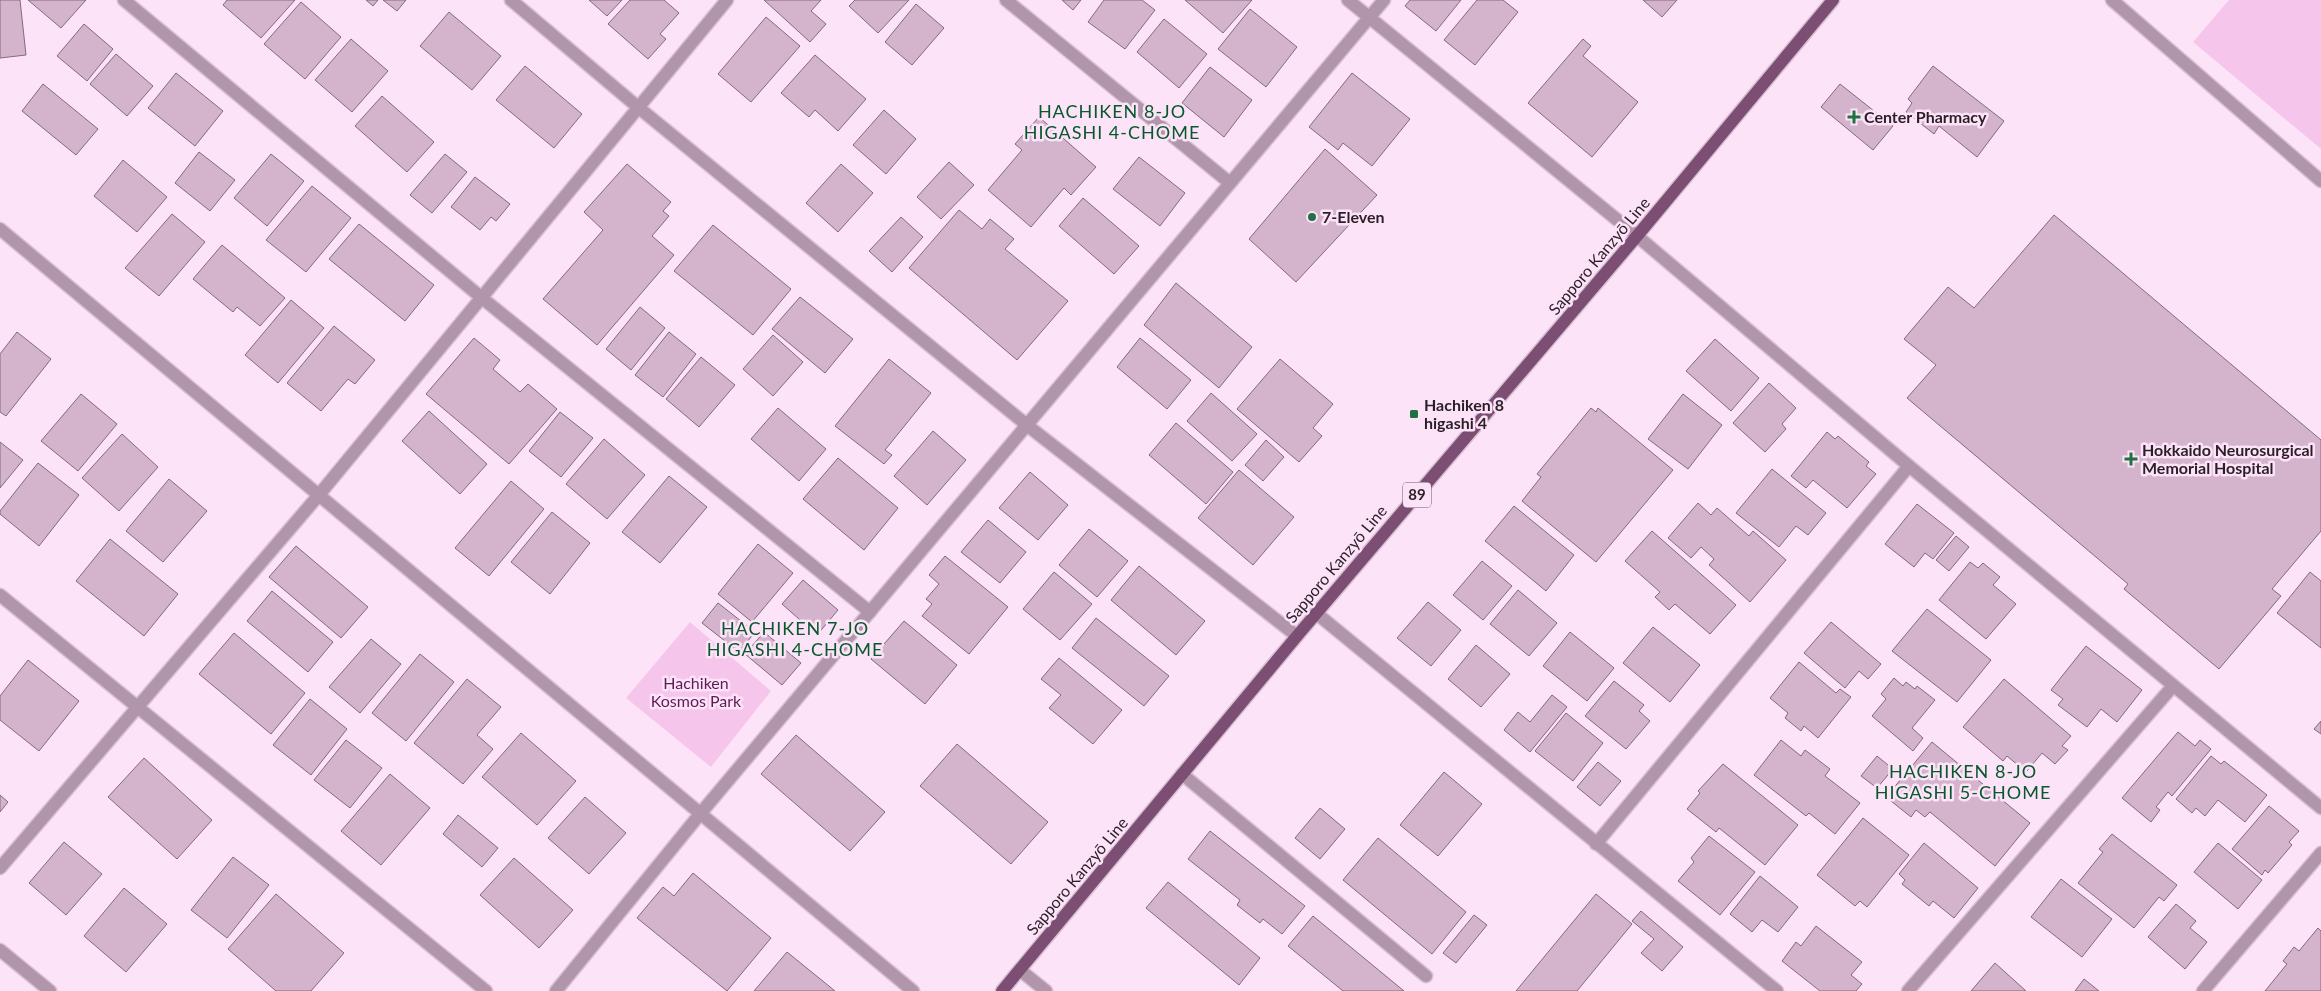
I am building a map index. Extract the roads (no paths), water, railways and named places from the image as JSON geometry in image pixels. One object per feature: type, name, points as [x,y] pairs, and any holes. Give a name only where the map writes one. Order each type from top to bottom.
[{"type":"main road","name":"Sapporo Kanzyō Line","points":[[1002,991],[1316,613],[1638,236],[1833,0]]},
{"type":"street","points":[[124,0],[482,298],[870,612]]},
{"type":"street","points":[[511,0],[638,108],[1028,426],[1297,636]]},
{"type":"street","points":[[0,868],[318,496],[727,0]]},
{"type":"street","points":[[1006,0],[1230,183]]},
{"type":"street","points":[[1348,0],[1638,236],[1908,466],[2321,808]]},
{"type":"street","points":[[556,991],[700,814],[1028,426],[1384,0]]},
{"type":"street","points":[[2112,0],[2321,181]]},
{"type":"street","points":[[0,229],[913,991]]},
{"type":"street","points":[[1596,844],[1908,466]]},
{"type":"street","points":[[0,595],[486,991]]},
{"type":"street","points":[[1316,613],[1777,991]]},
{"type":"street","points":[[1908,991],[2172,686]]},
{"type":"street","points":[[1182,774],[1426,976]]},
{"type":"street","points":[[2203,991],[2321,853]]},
{"type":"street","points":[[0,950],[50,991]]},
{"type":"street","points":[[1020,970],[1046,991]]},
{"type":"place","name":"Center Pharmacy","points":[[1854,117]]},
{"type":"place","name":"7-Eleven","points":[[1312,217]]},
{"type":"place","name":"Hachiken 8 higashi 4","points":[[1414,414]]},
{"type":"place","name":"Hokkaido Neurosurgical Memorial Hospital","points":[[2131,459]]},
{"type":"district","name":"HACHIKEN 8-JO HIGASHI 4-CHOME","points":[[1112,122]]},
{"type":"district","name":"HACHIKEN 7-JO HIGASHI 4-CHOME","points":[[795,639]]},
{"type":"district","name":"HACHIKEN 8-JO HIGASHI 5-CHOME","points":[[1963,782]]},
{"type":"park label","name":"Hachiken Kosmos Park","points":[[696,692]]}]
